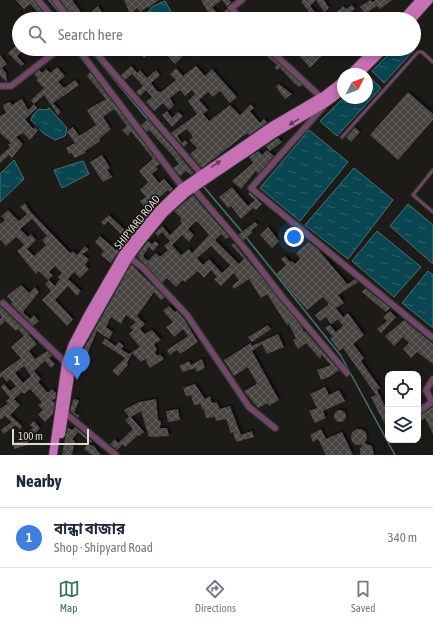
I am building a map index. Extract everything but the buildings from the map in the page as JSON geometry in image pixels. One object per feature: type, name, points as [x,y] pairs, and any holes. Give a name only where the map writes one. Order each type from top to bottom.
[{"type":"main road","points":[[409,12],[420,0]]},
{"type":"main road","points":[[418,12],[429,0]]},
{"type":"main road","points":[[356,68],[368,56]]},
{"type":"main road","points":[[365,68],[377,56]]},
{"type":"main road","name":"SHIPYARD ROAD","points":[[324,100],[337,87]]},
{"type":"main road","name":"SHIPYARD ROAD","points":[[53,455],[73,344],[88,315],[125,252],[158,211],[203,177],[337,93]]},
{"type":"main road","name":"SHIPYARD ROAD","points":[[58,455],[68,366],[130,257],[164,213],[187,190]]},
{"type":"street","points":[[38,0],[48,12]]},
{"type":"street","points":[[55,0],[64,12]]},
{"type":"street","points":[[235,12],[231,8],[242,0]]},
{"type":"street","points":[[0,86],[11,86],[50,56]]},
{"type":"street","points":[[83,56],[187,190],[246,250],[283,298],[347,373]]},
{"type":"street","points":[[99,56],[203,177]]},
{"type":"street","points":[[277,56],[324,100],[251,188],[433,338]]},
{"type":"street","points":[[130,257],[144,268],[187,315],[249,407],[275,428]]},
{"type":"street","points":[[2,303],[68,366]]},
{"type":"street","points":[[421,410],[432,402],[426,390],[433,378]]},
{"type":"street","points":[[64,412],[116,455]]},
{"type":"lane","points":[[421,52],[433,62]]},
{"type":"lane","points":[[342,137],[414,56]]},
{"type":"lane","points":[[433,170],[413,195],[433,212]]},
{"type":"water","points":[[165,1],[171,12],[148,12],[152,7]]},
{"type":"water","points":[[387,56],[409,56],[384,83],[373,72],[373,70]]},
{"type":"water","points":[[373,81],[381,88],[373,97]]},
{"type":"water","points":[[337,104],[366,104],[337,136],[320,121]]},
{"type":"water","points":[[49,108],[67,128],[65,136],[55,140],[43,133],[31,120],[33,115],[39,109],[46,110]]},
{"type":"water","points":[[309,130],[348,162],[300,221],[260,188]]},
{"type":"water","points":[[14,160],[24,179],[0,202],[0,174]]},
{"type":"water","points":[[83,161],[89,174],[62,188],[54,170]]},
{"type":"water","points":[[354,168],[393,200],[348,259],[305,225]]},
{"type":"water","points":[[408,204],[433,225],[433,264],[390,226]]},
{"type":"water","points":[[377,231],[421,267],[394,297],[352,261]]},
{"type":"water","points":[[428,271],[433,275],[433,328],[402,303]]},
{"type":"waterway","points":[[49,0],[59,12]]},
{"type":"waterway","points":[[95,56],[148,120]]},
{"type":"waterway","points":[[203,186],[243,233]]},
{"type":"waterway","points":[[245,236],[341,356],[395,455]]},
{"type":"place","name":"বান্ধা বাজার","points":[[77,380]]}]
